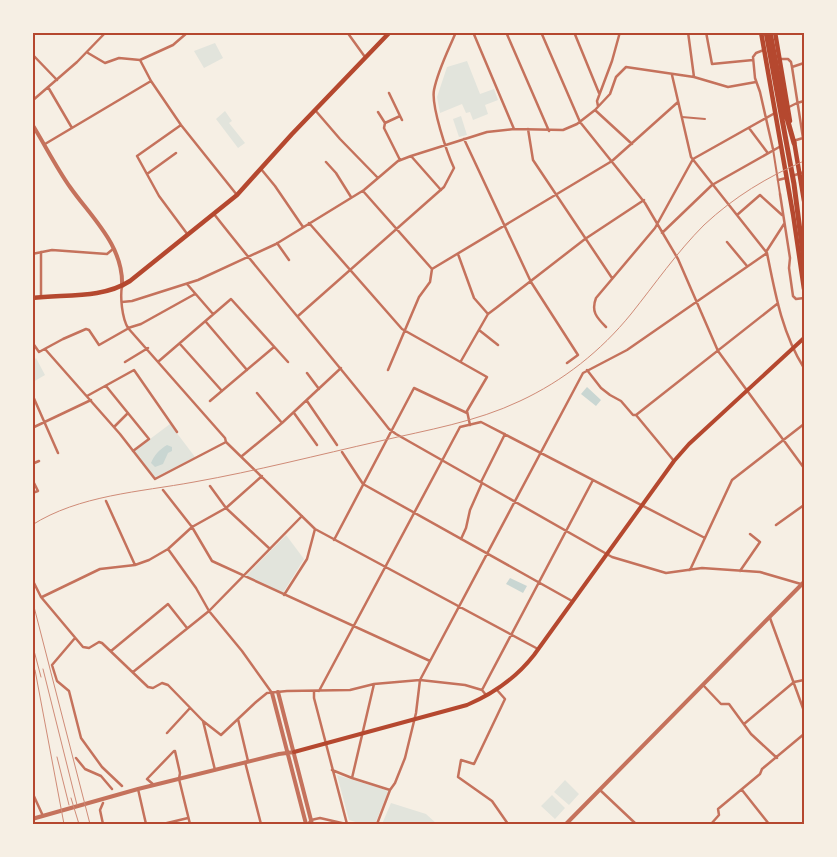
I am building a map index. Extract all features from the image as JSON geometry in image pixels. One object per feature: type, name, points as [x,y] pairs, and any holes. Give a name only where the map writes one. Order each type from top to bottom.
[{"type":"highway","points":[[768,32],[804,262]]},
{"type":"highway","points":[[769,39],[784,111],[794,143]]},
{"type":"main road","points":[[32,298],[101,292],[122,286],[237,195],[390,32]]},
{"type":"main road","points":[[762,32],[798,230],[804,289]]},
{"type":"main road","points":[[775,32],[804,202]]},
{"type":"main road","points":[[294,752],[467,706],[497,690],[520,671],[538,649],[674,461],[695,438],[804,338]]},
{"type":"street","points":[[32,100],[88,53],[106,32]]},
{"type":"street","points":[[88,53],[105,63],[119,58],[140,60],[173,45],[188,32]]},
{"type":"street","points":[[347,32],[366,58]]},
{"type":"street","points":[[298,316],[441,190],[454,168],[444,145],[434,92],[443,62],[456,32]]},
{"type":"street","points":[[473,32],[514,129]]},
{"type":"street","points":[[506,32],[549,131]]},
{"type":"street","points":[[541,32],[580,122],[644,200],[678,259],[718,351],[785,439],[804,468]]},
{"type":"street","points":[[574,32],[600,94]]},
{"type":"street","points":[[598,106],[596,105],[620,32]]},
{"type":"street","points":[[688,32],[694,77]]},
{"type":"street","points":[[706,32],[712,64],[753,60]]},
{"type":"street","points":[[764,50],[756,53],[753,60],[756,82],[767,118],[773,150],[790,258],[788,268],[793,296],[796,299],[804,298]]},
{"type":"street","points":[[32,54],[57,80]]},
{"type":"street","points":[[662,233],[712,185],[767,152],[804,138],[791,62],[788,59],[779,59]]},
{"type":"street","points":[[140,60],[151,81],[181,125],[237,195]]},
{"type":"street","points":[[792,67],[804,63]]},
{"type":"street","points":[[122,302],[132,301],[187,284],[248,258],[352,198],[400,161],[411,156],[487,132],[514,129],[563,130],[580,122],[595,110],[610,94],[616,77],[626,67],[694,77],[728,87],[756,82]]},
{"type":"street","points":[[672,75],[691,157],[766,252],[777,304],[793,348],[804,368]]},
{"type":"street","points":[[45,145],[151,81]]},
{"type":"street","points":[[48,88],[72,128]]},
{"type":"street","points":[[384,123],[401,118],[390,93]]},
{"type":"street","points":[[606,327],[600,321],[593,306],[596,298],[657,224],[693,159],[767,118],[804,101]]},
{"type":"street","points":[[432,269],[612,161],[678,102]]},
{"type":"street","points":[[316,110],[340,139],[378,178]]},
{"type":"street","points":[[595,110],[632,144]]},
{"type":"street","points":[[378,112],[400,161]]},
{"type":"street","points":[[682,117],[705,119]]},
{"type":"street","points":[[32,124],[70,187],[115,248],[121,269],[122,302],[126,324],[225,438],[226,442],[315,529],[538,649]]},
{"type":"street","points":[[181,125],[137,156],[159,196],[188,235]]},
{"type":"street","points":[[749,128],[767,152]]},
{"type":"street","points":[[528,129],[533,160],[612,278]]},
{"type":"street","points":[[464,139],[531,282],[578,355],[566,364]]},
{"type":"street","points":[[147,174],[176,153]]},
{"type":"street","points":[[411,156],[441,190]]},
{"type":"street","points":[[326,162],[336,173],[352,198]]},
{"type":"street","points":[[260,169],[275,186],[303,227]]},
{"type":"street","points":[[778,180],[804,172]]},
{"type":"street","points":[[363,191],[432,269],[430,282],[419,297],[388,370]]},
{"type":"street","points":[[737,215],[760,195],[783,216]]},
{"type":"street","points":[[461,361],[488,314],[585,239],[644,200]]},
{"type":"street","points":[[214,214],[248,258],[391,430],[607,554],[666,573],[702,568],[760,572],[803,583]]},
{"type":"street","points":[[309,223],[404,331],[487,377],[467,413],[470,425]]},
{"type":"street","points":[[377,824],[403,763],[414,720],[420,680],[583,373],[627,349],[697,302],[766,252],[784,223]]},
{"type":"street","points":[[727,242],[747,266]]},
{"type":"street","points":[[277,243],[289,260]]},
{"type":"street","points":[[32,254],[52,250],[107,254],[115,248]]},
{"type":"street","points":[[41,252],[41,297]]},
{"type":"street","points":[[458,254],[474,298],[488,314]]},
{"type":"street","points":[[187,284],[213,314]]},
{"type":"street","points":[[32,342],[39,352],[63,338],[86,329],[89,330],[99,345],[195,294]]},
{"type":"street","points":[[159,361],[231,299],[288,362]]},
{"type":"street","points":[[636,415],[777,304]]},
{"type":"street","points":[[205,322],[247,370]]},
{"type":"street","points":[[479,330],[498,344]]},
{"type":"street","points":[[180,344],[222,391]]},
{"type":"street","points":[[210,401],[274,347]]},
{"type":"street","points":[[125,362],[148,348]]},
{"type":"street","points":[[45,349],[114,426],[155,479],[226,442]]},
{"type":"street","points":[[242,456],[294,413],[341,368]]},
{"type":"street","points":[[87,396],[134,370],[177,432]]},
{"type":"street","points":[[587,370],[610,396],[621,401],[633,415],[636,415],[674,461]]},
{"type":"street","points":[[307,373],[319,389]]},
{"type":"street","points":[[106,386],[149,439],[133,451]]},
{"type":"street","points":[[334,540],[415,387],[467,413]]},
{"type":"street","points":[[257,393],[282,423]]},
{"type":"street","points":[[32,394],[58,453]]},
{"type":"street","points":[[32,428],[91,400]]},
{"type":"street","points":[[306,401],[337,444]]},
{"type":"street","points":[[114,426],[128,413]]},
{"type":"street","points":[[294,413],[317,445]]},
{"type":"street","points":[[319,691],[460,427],[481,422],[705,538]]},
{"type":"street","points":[[690,570],[732,480],[804,424]]},
{"type":"street","points":[[461,539],[481,482],[505,434]]},
{"type":"street","points":[[342,452],[363,484],[572,601]]},
{"type":"street","points":[[32,464],[39,461]]},
{"type":"street","points":[[41,597],[100,569],[135,565],[149,560],[168,549],[192,527],[226,508],[262,476]]},
{"type":"street","points":[[32,479],[38,491],[32,493]]},
{"type":"street","points":[[482,690],[593,480]]},
{"type":"street","points":[[210,486],[226,508],[270,549]]},
{"type":"street","points":[[164,490],[192,527],[212,561],[430,661]]},
{"type":"street","points":[[106,502],[135,565]]},
{"type":"street","points":[[776,525],[804,505]]},
{"type":"street","points":[[133,672],[209,611],[302,516]]},
{"type":"street","points":[[284,595],[306,559],[315,529]]},
{"type":"street","points":[[740,571],[760,542],[750,534]]},
{"type":"street","points":[[168,549],[196,588],[209,611],[242,651],[272,693],[307,824],[320,818],[347,824],[314,692]]},
{"type":"street","points":[[32,579],[41,597],[83,647],[89,648],[102,642],[151,688],[162,683],[168,685],[203,721],[221,735],[267,693],[350,690],[374,684],[420,680],[482,690],[487,696]]},
{"type":"street","points":[[566,824],[803,583]]},
{"type":"street","points":[[111,651],[168,604],[187,628]]},
{"type":"street","points":[[769,617],[804,711]]},
{"type":"street","points":[[75,638],[52,665],[57,682],[69,691],[81,738],[102,767],[122,786]]},
{"type":"street","points":[[744,724],[794,682],[804,680]]},
{"type":"street","points":[[352,778],[374,684]]},
{"type":"street","points":[[703,685],[721,704],[729,704],[751,734],[776,758]]},
{"type":"street","points":[[497,690],[504,699],[474,764],[461,760],[458,777],[492,801],[508,824]]},
{"type":"street","points":[[278,692],[312,822]]},
{"type":"street","points":[[167,733],[190,708]]},
{"type":"street","points":[[238,720],[261,824]]},
{"type":"street","points":[[203,721],[215,770]]},
{"type":"street","points":[[711,824],[717,819],[718,809],[804,734]]},
{"type":"street","points":[[154,785],[147,779],[175,751],[180,773],[179,779],[190,824]]},
{"type":"street","points":[[32,819],[138,789],[294,752]]},
{"type":"street","points":[[76,758],[85,769],[101,776],[112,789]]},
{"type":"street","points":[[332,770],[390,790]]},
{"type":"street","points":[[138,789],[146,824]]},
{"type":"street","points":[[600,790],[636,824]]},
{"type":"street","points":[[742,790],[769,824]]},
{"type":"street","points":[[32,792],[43,816]]},
{"type":"street","points":[[103,804],[100,810],[103,824]]},
{"type":"street","points":[[163,824],[188,818]]},
{"type":"shaded area","points":[[215,43],[223,58],[204,68],[194,51]]},
{"type":"shaded area","points":[[467,61],[480,94],[494,89],[498,100],[485,105],[488,114],[473,120],[470,112],[466,113],[462,104],[440,113],[437,97],[447,67]]},
{"type":"shaded area","points":[[225,111],[232,121],[229,123],[245,143],[238,148],[216,119]]},
{"type":"shaded area","points":[[461,116],[467,135],[459,137],[453,119]]},
{"type":"shaded area","points":[[36,358],[45,375],[33,382],[33,361]]},
{"type":"shaded area","points":[[587,387],[601,400],[596,406],[581,394]]},
{"type":"shaded area","points":[[170,424],[195,457],[154,478],[134,451]]},
{"type":"shaded area","points":[[167,445],[172,447],[172,451],[168,453],[163,464],[155,467],[151,463],[158,452]]},
{"type":"shaded area","points":[[286,535],[304,559],[283,593],[246,576]]},
{"type":"shaded area","points":[[510,578],[527,586],[523,593],[506,584]]},
{"type":"shaded area","points":[[337,775],[388,792],[375,824],[362,824],[349,820]]},
{"type":"shaded area","points":[[565,780],[579,794],[569,805],[554,792]]},
{"type":"shaded area","points":[[552,795],[565,808],[555,819],[541,806]]},
{"type":"shaded area","points":[[391,803],[426,814],[437,824],[382,824]]},
{"type":"railway","points":[[32,525],[50,515],[90,501],[240,473],[433,429],[486,415],[520,401],[551,384],[594,353],[619,328],[666,268],[715,215],[751,188],[804,161]]},
{"type":"railway","points":[[32,599],[90,824]]},
{"type":"railway","points":[[32,643],[41,677]]},
{"type":"railway","points":[[43,669],[77,805]]},
{"type":"railway","points":[[35,670],[64,824]]},
{"type":"railway","points":[[57,757],[69,805]]},
{"type":"railway","points":[[71,798],[79,824]]}]
